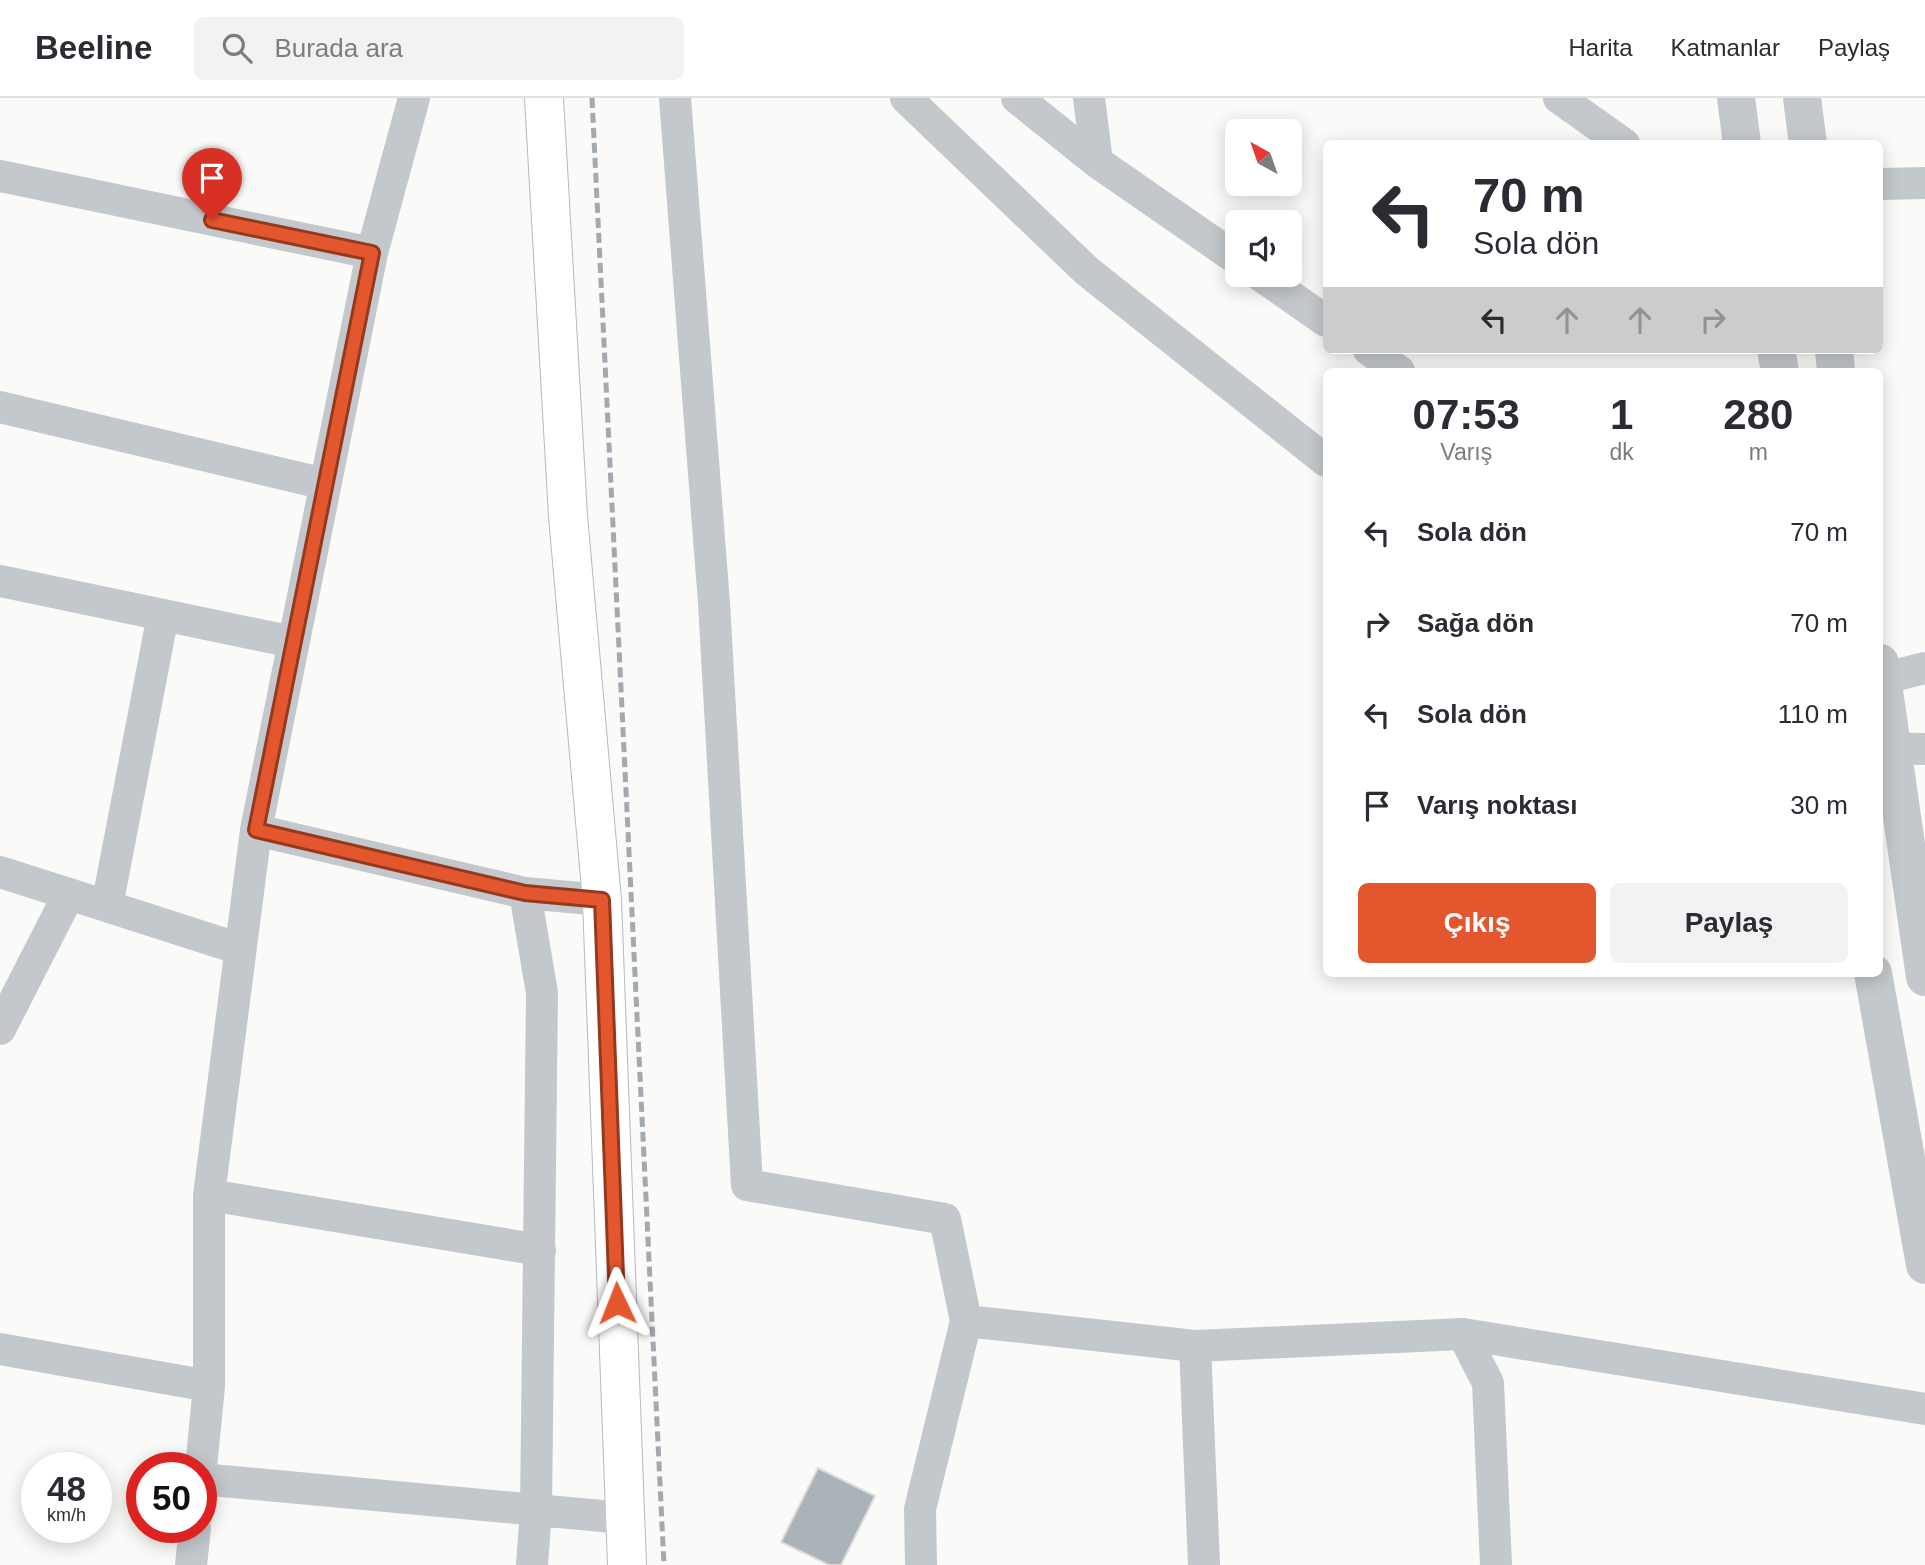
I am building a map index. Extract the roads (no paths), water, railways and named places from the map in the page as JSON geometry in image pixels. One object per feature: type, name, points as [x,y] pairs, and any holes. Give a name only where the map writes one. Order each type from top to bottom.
[{"type":"main road","points":[[544,98],[568,516],[602,900],[627,1565]]},
{"type":"street","points":[[203,1452],[209,1386],[209,1195],[256,830],[372,253],[414,98]]},
{"type":"street","points":[[676,98],[714,603],[747,1185],[946,1219],[966,1321],[920,1509],[921,1565]]},
{"type":"street","points":[[906,98],[1087,271],[1323,459]]},
{"type":"street","points":[[1017,98],[1097,162],[1225,251]]},
{"type":"street","points":[[1089,98],[1097,162]]},
{"type":"street","points":[[1559,98],[1617,140]]},
{"type":"street","points":[[1736,98],[1741,140]]},
{"type":"street","points":[[1802,98],[1807,140]]},
{"type":"street","points":[[0,176],[372,253]]},
{"type":"street","points":[[1883,184],[1925,183]]},
{"type":"street","points":[[1277,287],[1323,319]]},
{"type":"street","points":[[1375,354],[1395,368]]},
{"type":"street","points":[[0,407],[325,484]]},
{"type":"street","points":[[0,581],[293,642]]},
{"type":"street","points":[[107,906],[163,615]]},
{"type":"street","points":[[1883,674],[1925,668]]},
{"type":"street","points":[[1883,682],[1899,748],[1925,977]]},
{"type":"street","points":[[256,830],[525,893],[602,900]]},
{"type":"street","points":[[0,872],[240,950]]},
{"type":"street","points":[[525,893],[542,993],[536,1510],[532,1565]]},
{"type":"street","points":[[0,1029],[69,894]]},
{"type":"street","points":[[1874,977],[1925,1265]]},
{"type":"street","points":[[209,1195],[540,1250]]},
{"type":"street","points":[[966,1321],[1195,1346],[1463,1334],[1925,1409]]},
{"type":"street","points":[[1463,1334],[1488,1383],[1496,1565]]},
{"type":"street","points":[[1195,1346],[1204,1565]]},
{"type":"street","points":[[0,1349],[209,1386]]},
{"type":"street","points":[[217,1480],[624,1518]]},
{"type":"street","points":[[191,1565],[193,1543]]},
{"type":"railway","points":[[592,98],[664,1565]]}]
